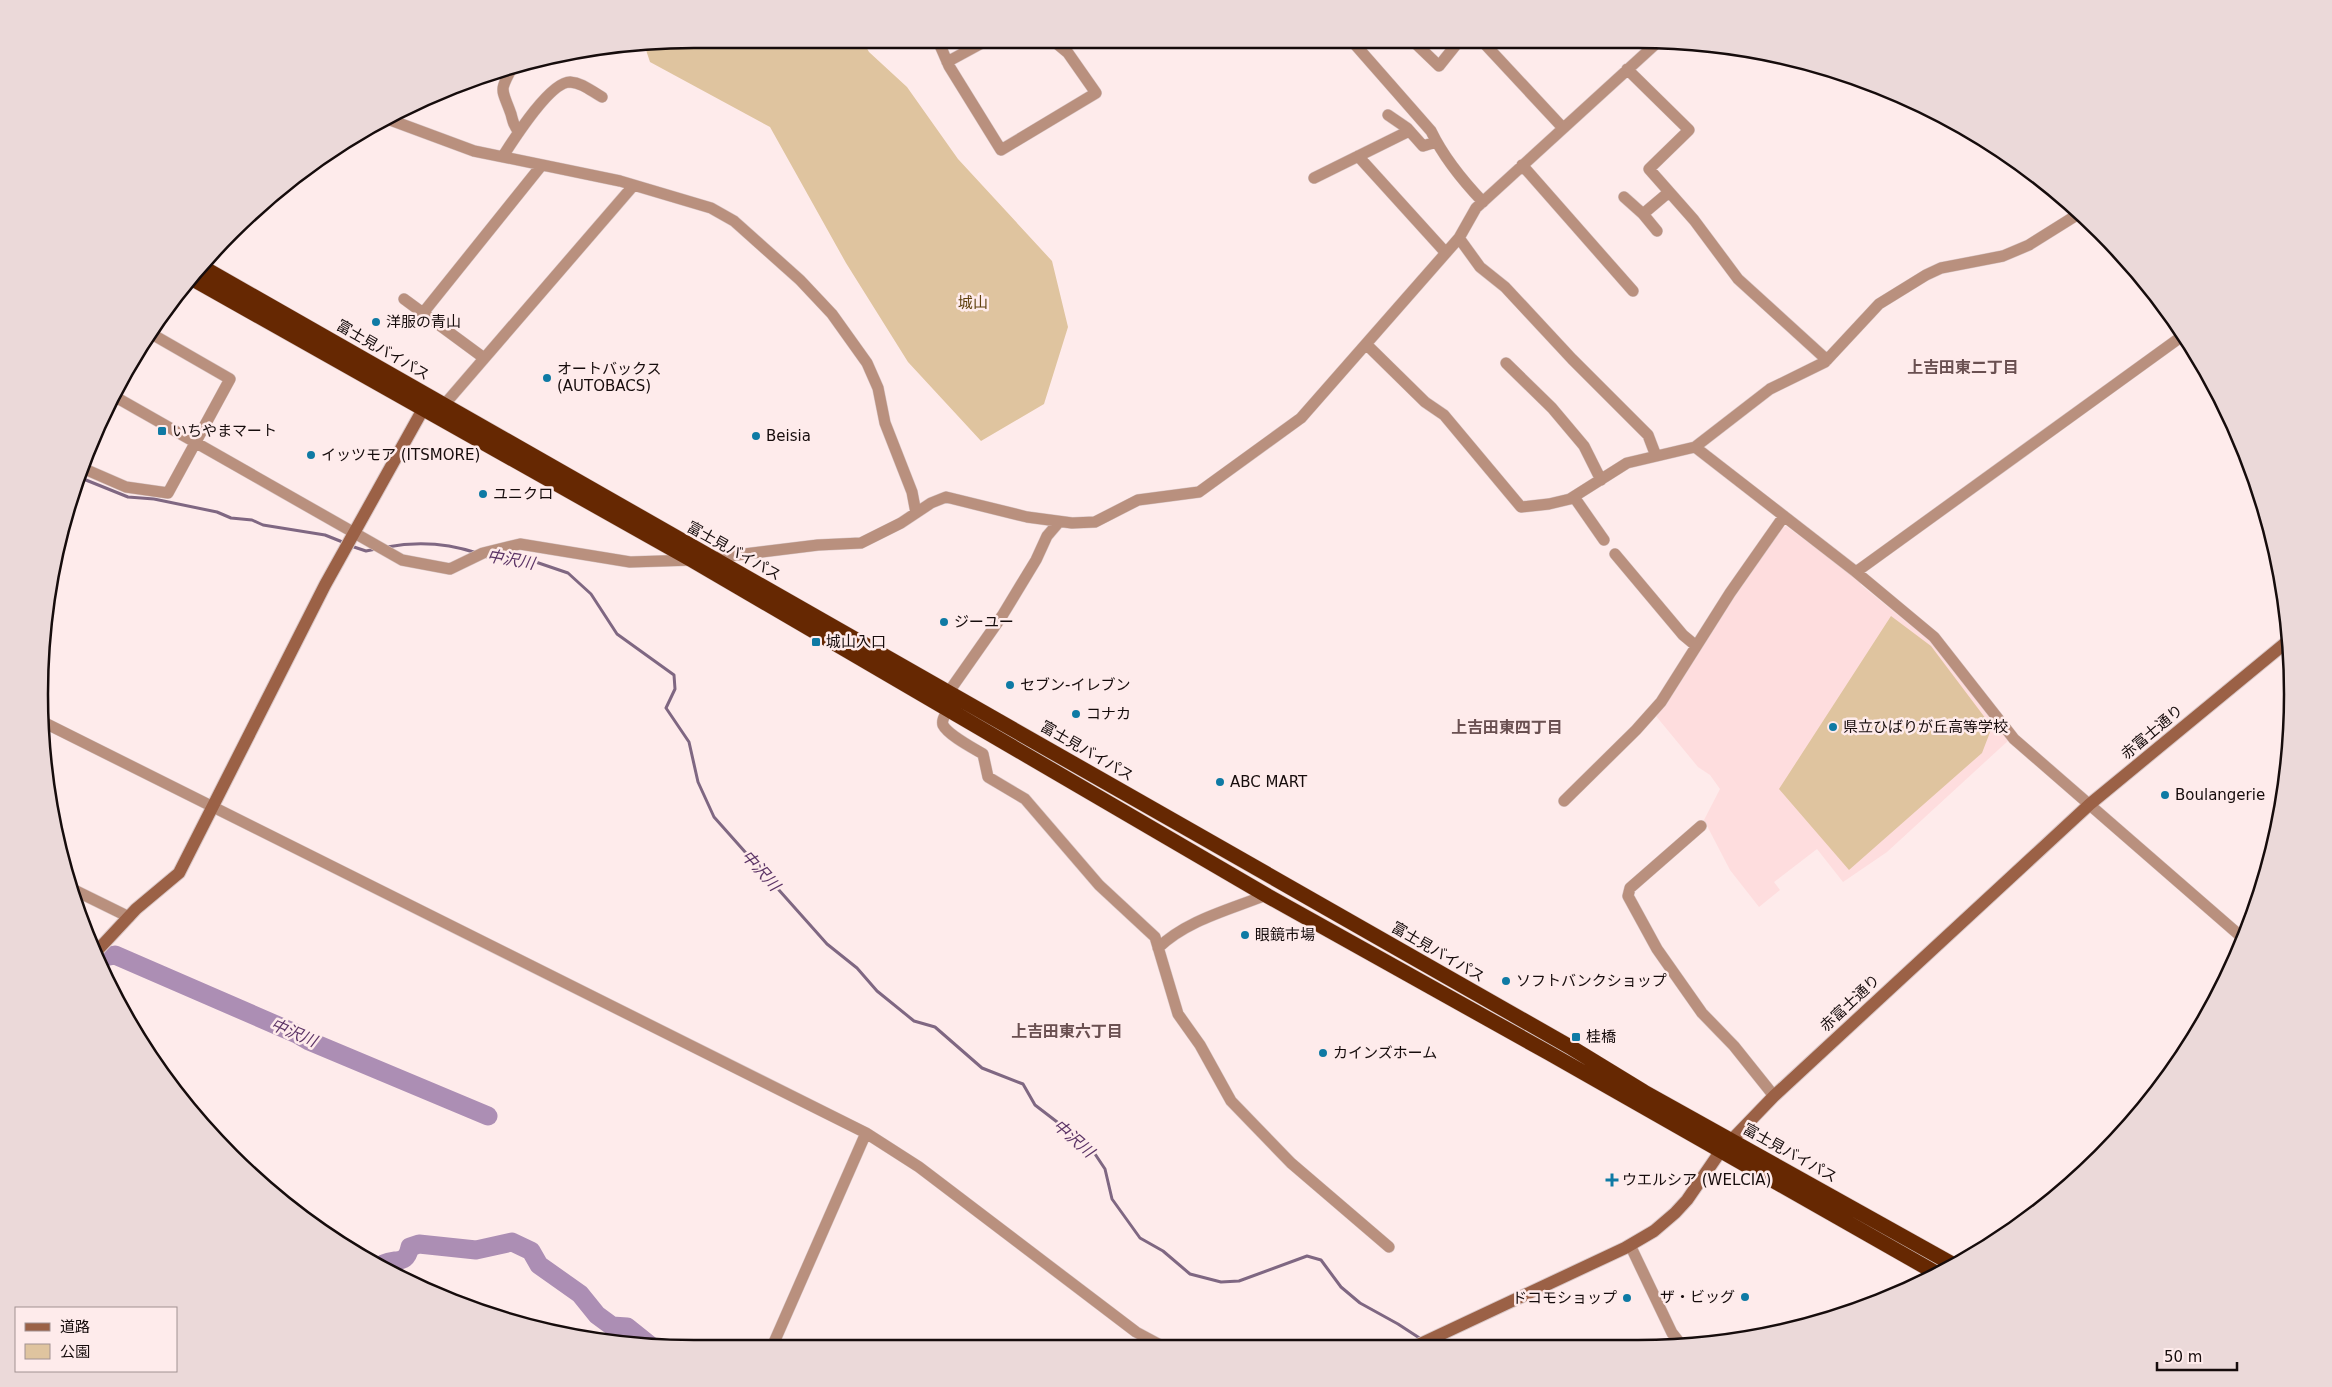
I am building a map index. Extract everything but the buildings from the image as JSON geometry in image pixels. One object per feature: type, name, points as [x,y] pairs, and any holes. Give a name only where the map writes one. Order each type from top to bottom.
[{"type":"highway","name":"富士見バイパス","points":[[207,270],[426,403],[692,560],[1266,895],[1549,1052],[1720,1152],[1930,1270]]},
{"type":"highway","name":"富士見バイパス","points":[[197,281],[426,403],[444,405],[1946,1261]]},
{"type":"street","points":[[941,48],[947,62],[1001,150],[1096,94],[1068,53],[1062,48]]},
{"type":"street","points":[[947,62],[973,48]]},
{"type":"street","points":[[1357,48],[1431,131],[1436,142],[1465,184],[1483,202]]},
{"type":"street","points":[[1420,48],[1438,66],[1454,48]]},
{"type":"street","points":[[1489,48],[1563,128]]},
{"type":"street","points":[[119,399],[402,560],[450,569],[483,553],[520,544],[630,562],[692,560],[818,545],[861,542],[916,513],[930,503],[946,497],[1027,517],[1060,522],[1095,522],[1138,500],[1199,492],[1301,418],[1459,238],[1476,208],[1651,48]]},
{"type":"street","points":[[1627,69],[1689,130],[1649,169],[1694,220],[1738,279],[1827,360]]},
{"type":"street","points":[[508,75],[503,86],[502,97],[514,127],[519,132]]},
{"type":"street","points":[[503,156],[519,132],[556,86],[562,83],[580,84],[602,97]]},
{"type":"street","points":[[1388,115],[1409,131],[1423,146],[1436,142]]},
{"type":"street","points":[[394,121],[474,151],[633,186],[711,208],[734,221],[800,280],[832,314],[867,363],[878,388],[885,423],[912,492],[916,513]]},
{"type":"street","points":[[1314,178],[1409,131]]},
{"type":"street","points":[[1358,156],[1446,253]]},
{"type":"street","points":[[1522,165],[1634,291]]},
{"type":"street","points":[[423,313],[541,166]]},
{"type":"street","points":[[444,405],[633,186]]},
{"type":"street","points":[[1644,214],[1669,192]]},
{"type":"street","points":[[1624,197],[1644,214],[1657,231]]},
{"type":"street","points":[[1366,344],[1425,402],[1444,415],[1521,507],[1549,504],[1574,496],[1627,463],[1695,447],[1770,389],[1827,360],[1879,304],[1926,275],[1941,268],[2003,256],[2028,245],[2074,217]]},
{"type":"street","points":[[1459,238],[1480,267],[1505,287],[1648,435],[1656,456]]},
{"type":"street","points":[[404,299],[484,358]]},
{"type":"street","points":[[88,470],[126,487],[168,493],[194,441],[230,379],[155,336]]},
{"type":"street","points":[[1856,572],[2178,339]]},
{"type":"street","points":[[1506,363],[1552,408],[1584,446],[1601,480]]},
{"type":"street","points":[[100,948],[129,917],[179,873],[353,533],[426,403]]},
{"type":"street","points":[[1695,447],[1856,572],[1934,637],[2014,739],[2238,934]]},
{"type":"street","points":[[1574,496],[1604,540]]},
{"type":"street","points":[[1564,801],[1636,730],[1661,702],[1695,645],[1784,516]]},
{"type":"street","points":[[948,693],[1002,616],[1036,560],[1047,536],[1060,522]]},
{"type":"street","points":[[1615,554],[1683,635],[1695,645]]},
{"type":"street","name":"赤富士通り","points":[[1429,1340],[1630,1245],[1654,1231],[1687,1200],[1720,1152],[1774,1096],[2090,804],[2282,646]]},
{"type":"street","points":[[948,710],[943,719],[943,725],[950,733],[983,754],[988,777],[1025,799],[1099,885],[1155,937],[1178,1014],[1200,1045],[1232,1101],[1291,1163],[1389,1247]]},
{"type":"street","points":[[49,725],[866,1133],[919,1167],[1136,1332],[1151,1340]]},
{"type":"street","points":[[1701,826],[1630,888],[1628,896],[1656,949],[1702,1013],[1734,1046],[1774,1096]]},
{"type":"street","points":[[80,893],[129,917]]},
{"type":"street","points":[[1158,948],[1196,922],[1266,895]]},
{"type":"street","points":[[775,1340],[866,1133]]},
{"type":"street","points":[[1630,1245],[1677,1338]]},
{"type":"shaded area","name":"県立ひばりが丘高等学校","points":[[1786,526],[1859,580],[1861,585],[1934,644],[2010,739],[1887,852],[1843,882],[1817,849],[1774,882],[1780,890],[1759,907],[1730,870],[1704,820],[1720,789],[1710,775],[1698,767],[1656,716],[1722,614],[1782,528]]},
{"type":"green space","name":"城山","points":[[867,48],[907,87],[958,159],[1052,261],[1068,327],[1044,404],[981,441],[908,362],[846,263],[770,127],[650,62],[646,49]]},
{"type":"green space","points":[[1891,616],[1931,646],[1992,727],[1982,753],[1849,870],[1779,789]]},
{"type":"waterway","name":"中沢川","points":[[84,479],[128,497],[154,499],[217,512],[231,518],[252,520],[263,525],[325,535],[345,543]]},
{"type":"waterway","name":"中沢川","points":[[387,547],[432,544],[455,547],[477,553]]},
{"type":"waterway","name":"中沢川","points":[[351,546],[366,551],[376,549]]},
{"type":"waterway","name":"中沢川","points":[[487,557],[521,557],[568,573],[591,594],[617,634],[674,675],[675,689],[666,708],[689,742],[698,782],[714,817],[827,944],[857,968],[877,991],[914,1021],[935,1027],[982,1068],[1023,1084],[1035,1105],[1091,1148],[1105,1169],[1112,1199],[1140,1238],[1163,1251],[1190,1274],[1221,1282],[1239,1281],[1307,1256],[1321,1260],[1341,1287],[1360,1303],[1421,1339]]},
{"type":"waterway","name":"中沢川","points":[[104,957],[115,955],[297,1034],[309,1041],[488,1116]]},
{"type":"waterway","name":"中沢川","points":[[387,1262],[404,1259],[410,1247],[419,1244],[476,1250],[512,1242],[531,1251],[539,1265],[580,1294],[597,1315],[612,1326],[627,1327],[639,1337]]},
{"type":"place","name":"洋服の青山","points":[[376,322]]},
{"type":"place","name":"オートバックス (AUTOBACS)","points":[[547,378]]},
{"type":"place","name":"いちやまマート","points":[[162,431]]},
{"type":"place","name":"Beisia","points":[[756,436]]},
{"type":"place","name":"イッツモア (ITSMORE)","points":[[311,455]]},
{"type":"place","name":"ユニクロ","points":[[483,494]]},
{"type":"place","name":"ジーユー","points":[[944,622]]},
{"type":"place","name":"城山入口","points":[[816,642]]},
{"type":"place","name":"セブン-イレブン","points":[[1010,685]]},
{"type":"place","name":"コナカ","points":[[1076,714]]},
{"type":"place","name":"県立ひばりが丘高等学校","points":[[1833,727]]},
{"type":"place","name":"ABC MART","points":[[1220,782]]},
{"type":"place","name":"Boulangerie","points":[[2165,795]]},
{"type":"place","name":"眼鏡市場","points":[[1245,935]]},
{"type":"place","name":"ソフトバンクショップ","points":[[1506,981]]},
{"type":"place","name":"桂橋","points":[[1576,1037]]},
{"type":"place","name":"カインズホーム","points":[[1323,1053]]},
{"type":"place","name":"ウエルシア (WELCIA)","points":[[1612,1180]]},
{"type":"place","name":"ザ・ビッグ","points":[[1745,1297]]},
{"type":"place","name":"ドコモショップ","points":[[1627,1298]]},
{"type":"district","name":"上吉田東二丁目","points":[[1963,367]]},
{"type":"district","name":"上吉田東四丁目","points":[[1507,727]]},
{"type":"district","name":"上吉田東六丁目","points":[[1067,1031]]}]
